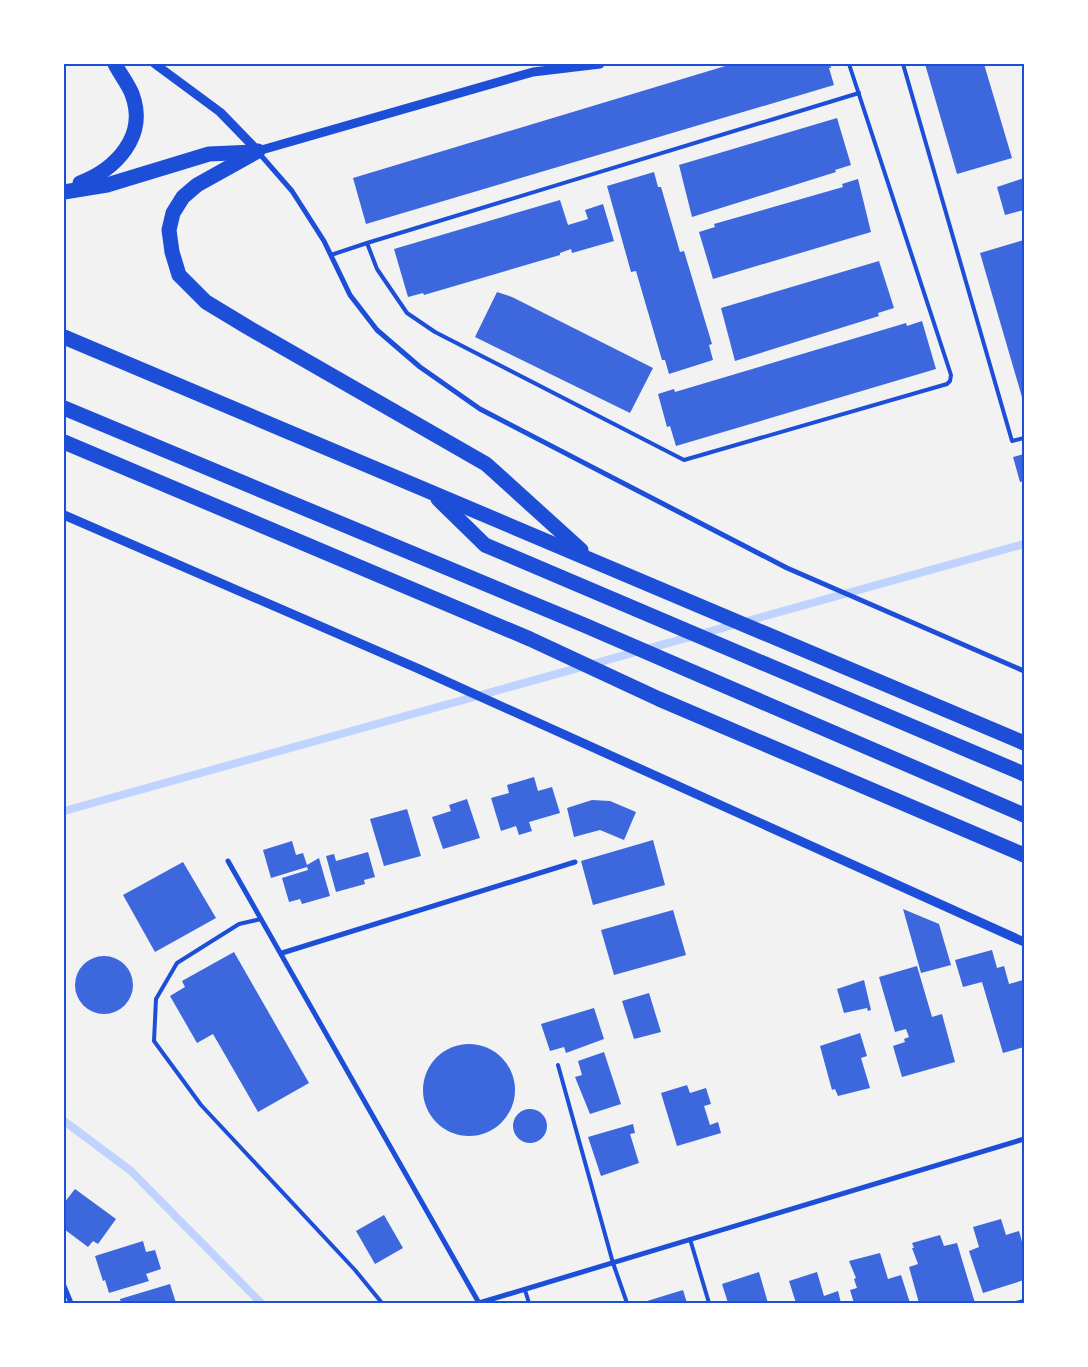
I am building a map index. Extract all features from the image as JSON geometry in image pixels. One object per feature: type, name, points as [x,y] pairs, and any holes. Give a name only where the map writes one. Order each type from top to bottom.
[{"type":"highway","points":[[64,191],[97,177],[109,168],[128,147],[133,136],[137,113],[132,93],[115,64]]},
{"type":"highway","points":[[64,191],[106,185],[209,154],[258,151]]},
{"type":"highway","points":[[258,151],[197,186],[183,197],[174,213],[169,230],[172,252],[179,275],[206,302],[486,464],[590,557]]},
{"type":"highway","points":[[64,337],[434,494],[590,557],[1024,743]]},
{"type":"highway","points":[[64,408],[584,625],[1024,815]]},
{"type":"highway","points":[[64,442],[530,639],[659,699],[1024,856]]},
{"type":"highway","points":[[434,494],[485,545],[1024,774]]},
{"type":"street","points":[[155,64],[220,112],[258,151],[292,192],[324,241],[350,295],[377,330],[420,368],[473,404],[788,568],[951,641],[1024,671]]},
{"type":"street","points":[[533,72],[541,64]]},
{"type":"street","points":[[258,151],[533,72],[600,64]]},
{"type":"street","points":[[64,515],[418,669],[1024,942]]},
{"type":"street","points":[[228,861],[282,953],[479,1303],[1024,1139]]},
{"type":"street","points":[[282,953],[575,862]]},
{"type":"street","points":[[64,1286],[71,1303]]},
{"type":"lane","points":[[367,243],[377,269],[407,313],[434,332],[684,460],[948,384],[951,375],[849,64]]},
{"type":"lane","points":[[903,64],[1012,441],[1024,438]]},
{"type":"lane","points":[[331,255],[859,93]]},
{"type":"lane","points":[[261,919],[239,924],[177,962],[156,998],[154,1041],[201,1105],[348,1263],[382,1303]]},
{"type":"lane","points":[[558,1065],[613,1263],[627,1303]]},
{"type":"lane","points":[[690,1239],[708,1303]]},
{"type":"lane","points":[[525,1290],[529,1303]]},
{"type":"lane","points":[[1016,1303],[1024,1300]]},
{"type":"building","points":[[732,64],[830,64],[831,68],[829,68],[834,85],[366,224],[353,178]]},
{"type":"building","points":[[925,64],[984,64],[1012,158],[957,174]]},
{"type":"building","points":[[837,118],[851,165],[835,170],[836,172],[692,217],[679,165]]},
{"type":"building","points":[[654,172],[658,187],[661,187],[680,252],[684,251],[712,344],[709,345],[713,360],[669,374],[665,360],[662,360],[636,271],[631,272],[607,186]]},
{"type":"building","points":[[1024,178],[1024,210],[1005,215],[997,187]]},
{"type":"building","points":[[858,179],[871,232],[713,279],[699,232],[715,227],[714,224],[843,187],[842,184]]},
{"type":"building","points":[[560,200],[568,225],[588,219],[585,210],[603,204],[614,241],[572,253],[571,249],[560,253],[560,255],[424,295],[423,293],[408,297],[394,249]]},
{"type":"building","points":[[1024,240],[1024,404],[980,253]]},
{"type":"building","points":[[879,261],[894,308],[878,313],[879,316],[735,361],[721,308]]},
{"type":"building","points":[[497,292],[512,297],[653,368],[630,413],[475,337]]},
{"type":"building","points":[[922,321],[936,369],[676,446],[670,426],[667,427],[658,394],[674,389],[675,392],[906,323],[907,326]]},
{"type":"building","points":[[1024,454],[1024,481],[1020,482],[1013,457]]},
{"type":"building","points":[[534,777],[538,791],[552,787],[560,813],[529,822],[532,831],[519,835],[516,826],[501,831],[491,798],[509,793],[507,785]]},
{"type":"building","points":[[467,799],[480,838],[443,849],[432,817],[451,811],[449,805]]},
{"type":"building","points":[[592,800],[610,801],[636,812],[624,840],[600,830],[574,837],[567,808]]},
{"type":"building","points":[[407,809],[421,856],[384,866],[370,819]]},
{"type":"building","points":[[653,840],[665,885],[593,905],[581,861]]},
{"type":"building","points":[[292,841],[296,855],[303,853],[307,865],[319,858],[330,896],[302,904],[300,899],[289,902],[282,878],[308,870],[307,867],[271,878],[263,850]]},
{"type":"building","points":[[368,852],[375,877],[364,880],[365,884],[336,892],[326,856],[334,854],[336,861]]},
{"type":"building","points":[[183,862],[216,918],[155,952],[123,895]]},
{"type":"building","points":[[903,909],[939,924],[951,965],[921,973]]},
{"type":"building","points":[[673,910],[686,955],[614,975],[601,930]]},
{"type":"building","points":[[992,950],[997,968],[1004,966],[1009,984],[1023,980],[1024,984],[1024,1047],[1003,1053],[982,982],[963,987],[955,960]]},
{"type":"building","points":[[234,952],[309,1083],[258,1112],[213,1034],[197,1043],[170,996],[185,987],[182,981]]},
{"type":"building","points":[[98,956],[110,956],[125,964],[133,979],[133,991],[125,1006],[110,1014],[98,1014],[83,1006],[75,991],[75,979],[83,964]]},
{"type":"building","points":[[917,966],[932,1017],[942,1014],[955,1062],[902,1077],[893,1046],[905,1042],[904,1039],[909,1037],[906,1029],[895,1032],[879,977]]},
{"type":"building","points":[[864,980],[871,1010],[868,1011],[867,1008],[844,1013],[837,989]]},
{"type":"building","points":[[649,993],[661,1032],[634,1039],[622,1001]]},
{"type":"building","points":[[594,1008],[604,1039],[566,1053],[564,1047],[550,1051],[541,1024]]},
{"type":"building","points":[[860,1033],[867,1056],[861,1058],[870,1088],[838,1096],[835,1089],[832,1090],[820,1046]]},
{"type":"building","points":[[469,1044],[487,1048],[501,1058],[511,1072],[515,1090],[511,1108],[501,1122],[487,1132],[469,1136],[451,1132],[437,1122],[427,1108],[423,1090],[427,1072],[437,1058],[451,1048]]},
{"type":"building","points":[[604,1052],[621,1104],[590,1114],[575,1077],[582,1075],[578,1061]]},
{"type":"building","points":[[687,1085],[690,1093],[706,1088],[711,1104],[704,1106],[710,1125],[718,1122],[721,1133],[677,1146],[661,1093]]},
{"type":"building","points":[[530,1109],[542,1114],[547,1126],[542,1138],[530,1143],[518,1138],[513,1126],[518,1114]]},
{"type":"building","points":[[633,1124],[635,1133],[630,1134],[639,1163],[601,1176],[588,1137]]},
{"type":"building","points":[[75,1189],[116,1219],[98,1244],[93,1241],[88,1247],[64,1229],[64,1203]]},
{"type":"building","points":[[384,1215],[403,1248],[375,1264],[356,1231]]},
{"type":"building","points":[[1001,1219],[1006,1235],[1019,1231],[1024,1249],[1024,1280],[983,1293],[969,1251],[979,1247],[973,1227]]},
{"type":"building","points":[[940,1235],[944,1246],[957,1243],[975,1303],[919,1303],[909,1267],[918,1264],[912,1243]]},
{"type":"building","points":[[143,1241],[146,1252],[155,1250],[161,1269],[146,1274],[149,1281],[109,1293],[95,1256]]},
{"type":"building","points":[[880,1253],[888,1279],[901,1275],[910,1303],[854,1303],[850,1290],[857,1288],[854,1279],[856,1278],[849,1261]]},
{"type":"building","points":[[759,1272],[768,1303],[728,1303],[722,1284]]},
{"type":"building","points":[[817,1272],[824,1296],[838,1291],[841,1303],[796,1303],[789,1281]]},
{"type":"building","points":[[170,1284],[176,1303],[121,1303],[120,1299]]},
{"type":"building","points":[[683,1290],[687,1303],[648,1303],[647,1301]]},
{"type":"waterway","points":[[64,811],[1024,544]]},
{"type":"waterway","points":[[64,1121],[131,1171],[261,1303]]}]
